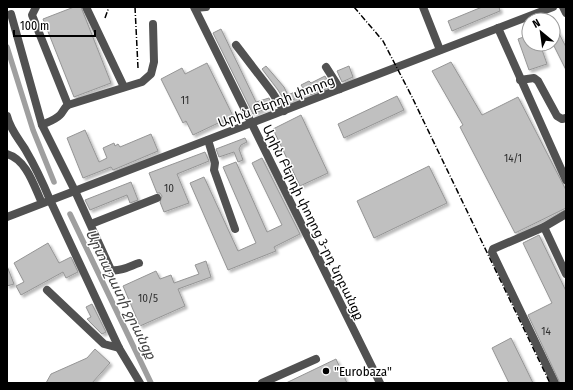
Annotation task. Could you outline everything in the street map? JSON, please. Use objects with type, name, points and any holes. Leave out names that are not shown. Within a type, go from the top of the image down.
[{"type":"street","points":[[36,7],[32,15],[68,105]]},
{"type":"street","points":[[86,7],[124,87]]},
{"type":"street","points":[[195,8],[206,7]]},
{"type":"street","points":[[423,7],[440,50]]},
{"type":"street","name":"Արին Բերդի փողոց","points":[[7,217],[553,7]]},
{"type":"street","points":[[563,7],[566,13]]},
{"type":"street","name":"Արին Բերդի փողոց 3-րդ նրբանցք","points":[[195,8],[380,383]]},
{"type":"street","points":[[11,14],[42,125],[75,190],[111,270],[121,270],[139,263]]},
{"type":"street","points":[[42,125],[56,118],[68,105],[142,82],[151,74],[154,62],[153,24]]},
{"type":"street","points":[[498,28],[566,180]]},
{"type":"street","points":[[236,45],[272,92],[284,111]]},
{"type":"street","points":[[326,67],[340,89]]},
{"type":"street","points":[[520,80],[534,78],[538,81],[557,116],[562,119],[566,118]]},
{"type":"street","points":[[7,116],[9,124],[26,150],[42,181],[46,202]]},
{"type":"street","points":[[208,140],[215,163],[214,170],[235,229]]},
{"type":"street","points":[[7,154],[13,156],[26,170],[46,202],[120,348],[140,383]]},
{"type":"street","points":[[91,224],[157,198]]},
{"type":"street","points":[[555,383],[492,252],[494,249],[544,227],[566,214]]},
{"type":"street","points":[[544,227],[566,274]]},
{"type":"street","points":[[47,290],[104,344],[120,348]]},
{"type":"street","points":[[262,383],[316,359]]},
{"type":"building","points":[[74,7],[81,7],[111,83],[74,97],[43,19]]},
{"type":"building","points":[[482,7],[499,7],[500,11],[452,31],[448,21]]},
{"type":"building","points":[[221,29],[256,102],[269,98],[272,106],[253,114],[213,33]]},
{"type":"building","points":[[561,37],[566,47],[566,70],[557,52],[561,52]]},
{"type":"building","points":[[521,38],[521,47],[518,39]]},
{"type":"building","points":[[523,52],[543,52],[547,64],[529,70]]},
{"type":"building","points":[[451,62],[482,115],[518,97],[566,190],[566,208],[515,233],[460,127],[463,125],[432,71]]},
{"type":"building","points":[[207,63],[233,116],[193,135],[186,121],[183,123],[161,79],[182,68],[185,74]]},
{"type":"building","points":[[266,66],[284,87],[288,95],[303,88],[301,85],[309,81],[311,83],[325,76],[331,87],[310,95],[309,93],[286,103],[262,69]]},
{"type":"building","points":[[349,66],[353,77],[342,82],[337,71]]},
{"type":"building","points":[[397,96],[404,110],[344,138],[338,124]]},
{"type":"building","points":[[301,115],[328,173],[300,186],[273,129]]},
{"type":"building","points":[[85,130],[99,162],[107,158],[103,148],[114,143],[115,146],[118,144],[120,147],[151,134],[158,151],[113,170],[111,167],[83,178],[67,138]]},
{"type":"building","points":[[245,138],[247,142],[241,145],[239,149],[243,160],[238,162],[234,152],[219,157],[216,149]]},
{"type":"building","points":[[205,152],[209,161],[177,174],[189,203],[164,212],[160,202],[162,196],[160,193],[157,193],[149,173]]},
{"type":"building","points":[[262,158],[300,234],[274,247],[276,251],[228,270],[190,183],[204,177],[238,251],[256,243],[223,167],[236,162],[267,232],[282,225],[252,163]]},
{"type":"building","points":[[429,166],[447,203],[374,238],[357,201]]},
{"type":"building","points":[[131,182],[138,200],[130,203],[127,195],[90,210],[85,200]]},
{"type":"building","points":[[539,235],[566,291],[566,383],[560,383],[528,315],[552,303],[523,243]]},
{"type":"building","points":[[48,243],[59,263],[71,257],[78,272],[66,278],[63,272],[21,295],[16,286],[24,282],[14,263]]},
{"type":"building","points":[[206,261],[211,277],[178,289],[185,306],[140,326],[123,286],[156,271],[160,279],[171,275],[174,283],[199,274],[195,265]]},
{"type":"building","points":[[7,266],[14,284],[7,286]]},
{"type":"building","points":[[92,304],[106,332],[102,334],[87,319],[91,317],[86,307]]},
{"type":"building","points":[[511,338],[533,383],[509,383],[492,348]]},
{"type":"building","points":[[95,349],[110,363],[92,383],[46,383],[51,374],[87,358]]},
{"type":"building","name":"\"Eurobaza\"","points":[[336,359],[347,383],[286,383]]},
{"type":"waterway","name":"Արտաշատի ջրանցք","points":[[7,47],[33,130],[54,182]]},
{"type":"waterway","name":"Արտաշատի ջրանցք","points":[[70,214],[151,383]]},
{"type":"railway","points":[[105,18],[109,7]]},
{"type":"railway","points":[[135,7],[138,68]]},
{"type":"railway","points":[[354,7],[383,41],[411,95],[550,383]]},
{"type":"place","name":"\"Eurobaza\"","points":[[326,371]]}]
